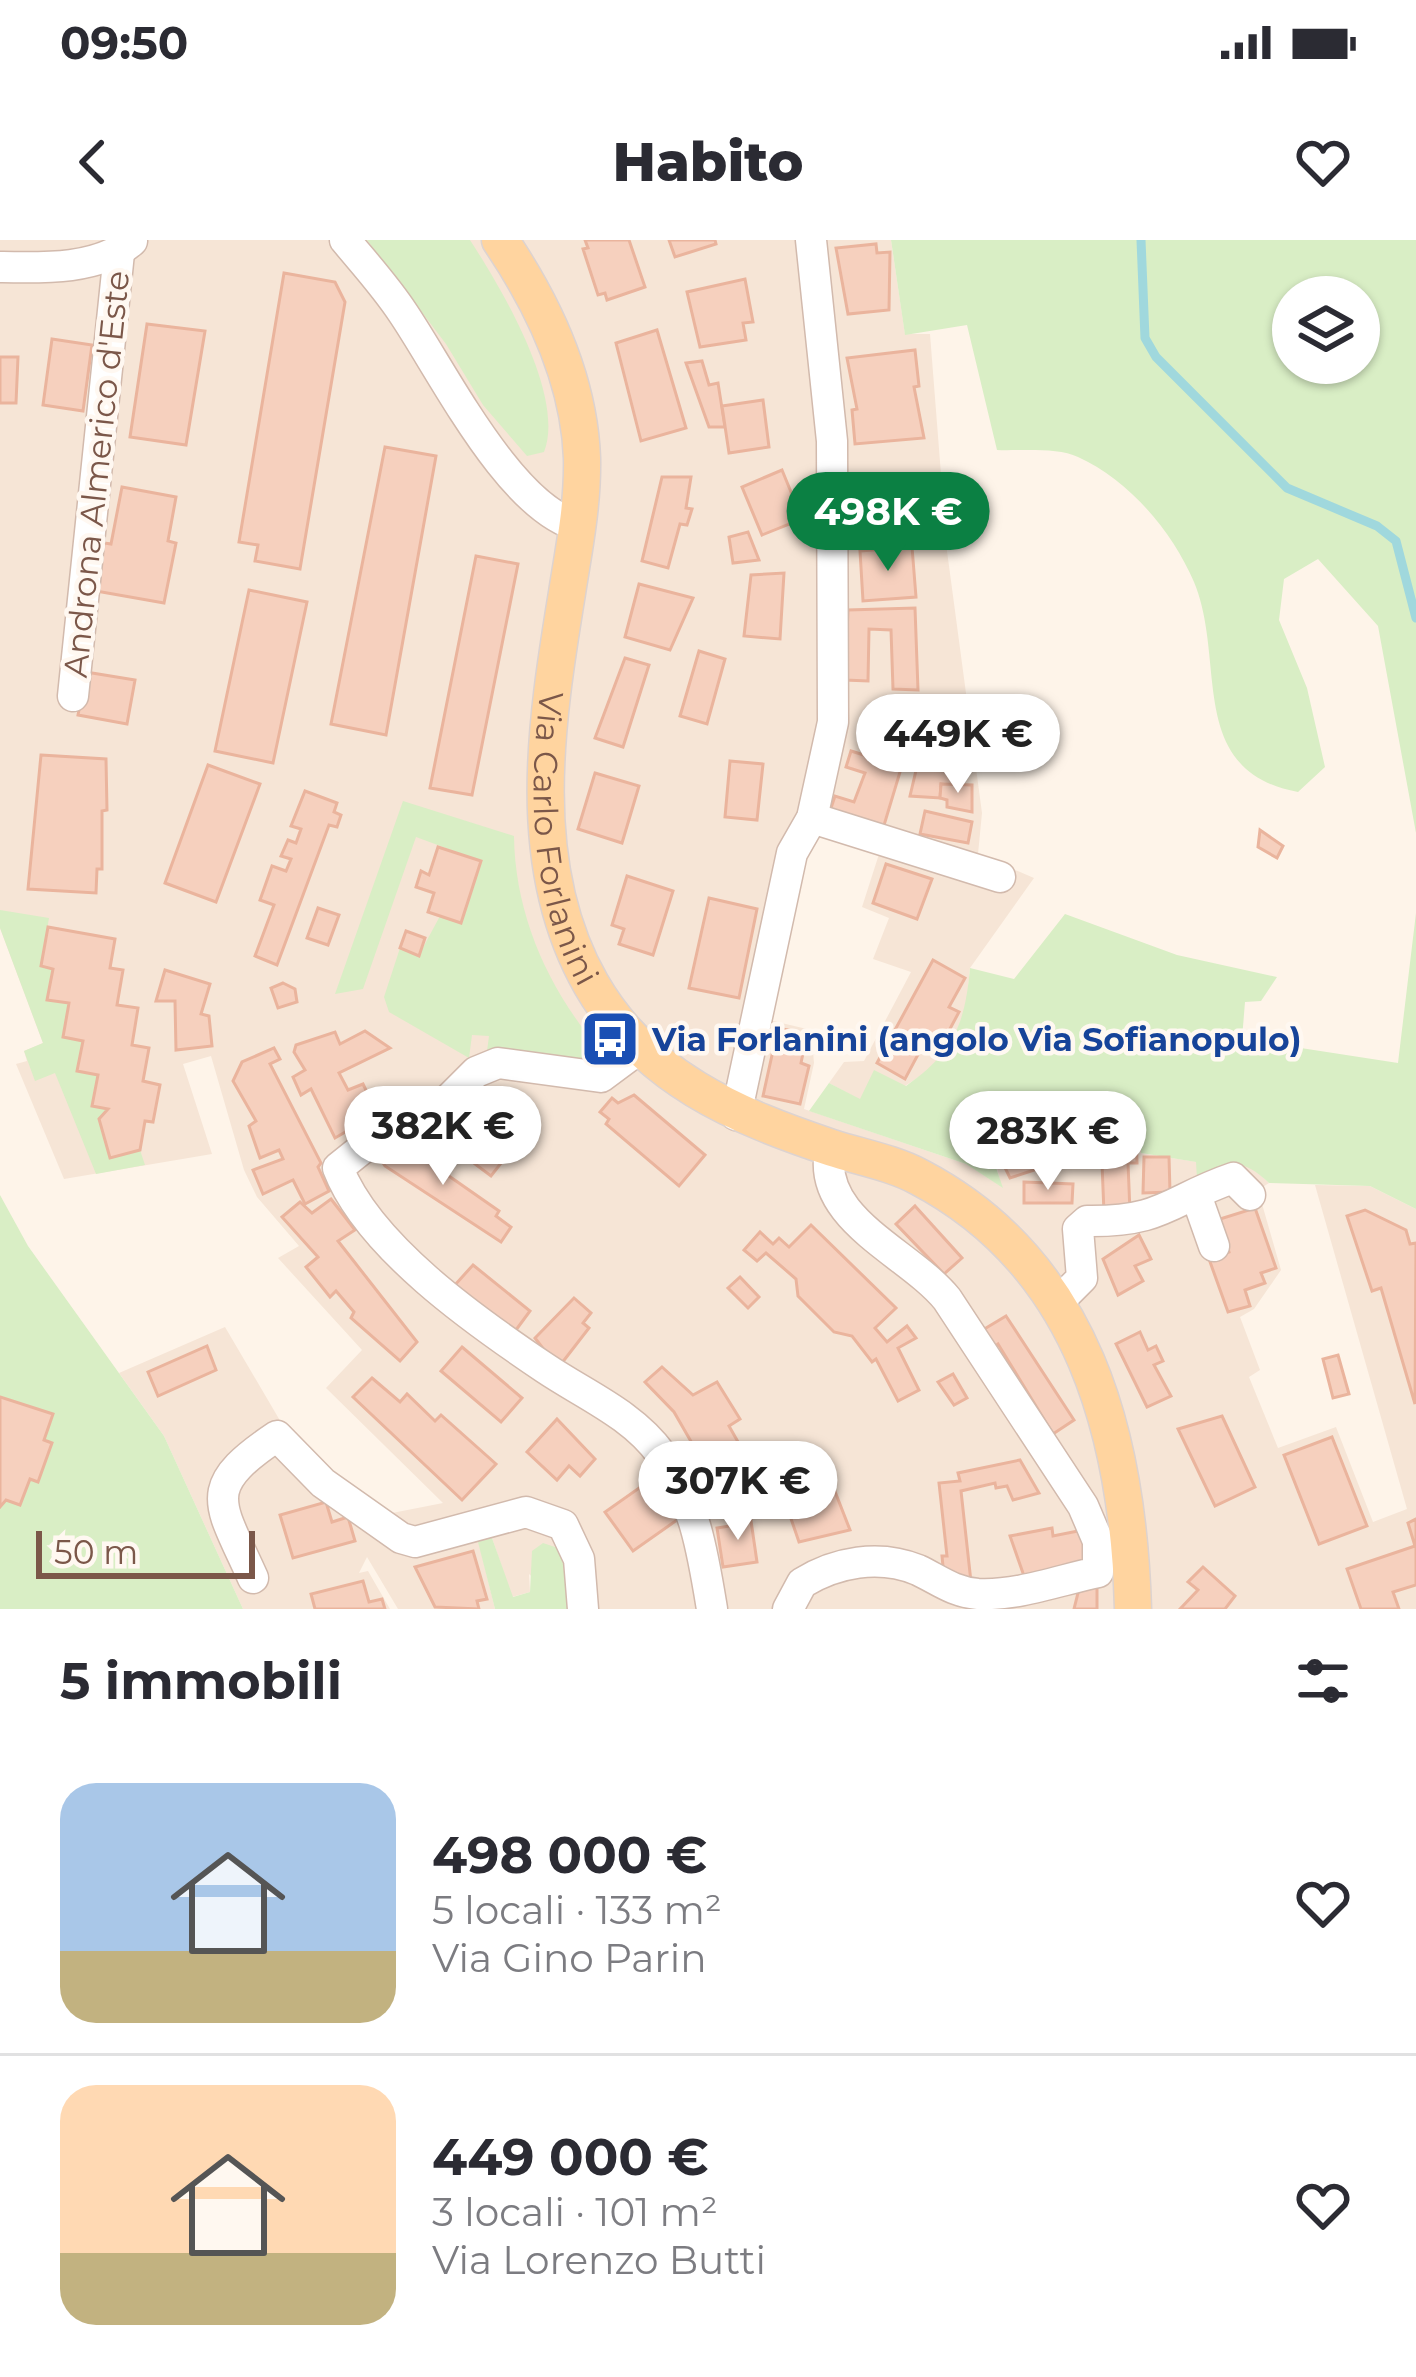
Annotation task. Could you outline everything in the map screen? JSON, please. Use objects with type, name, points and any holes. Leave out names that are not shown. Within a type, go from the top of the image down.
[{"type":"main road","name":"Via Carlo Forlanini","points":[[500,240],[551,328],[568,379],[582,460],[579,526],[550,709],[551,874],[575,952],[593,988],[640,1048],[688,1088],[736,1115],[916,1175],[1006,1241],[1057,1304],[1090,1365],[1114,1438],[1129,1509],[1133,1609]]},
{"type":"street","points":[[345,240],[400,308],[510,471],[556,520],[579,526]]},
{"type":"street","points":[[736,1115],[792,853],[812,818],[833,722],[832,441],[812,240]]},
{"type":"street","points":[[0,267],[43,268],[126,246]]},
{"type":"street","name":"Androna Almerico d'Este","points":[[73,696],[126,246]]},
{"type":"street","points":[[812,818],[1000,877]]},
{"type":"street","points":[[640,1048],[601,1077],[498,1063],[476,1072],[441,1107],[393,1124],[338,1168],[352,1205],[388,1241],[476,1317],[634,1425],[661,1454],[700,1537],[712,1609]]},
{"type":"street","points":[[788,1609],[802,1583],[848,1564],[883,1561],[918,1570],[946,1588],[979,1594],[1098,1572],[1098,1541],[1083,1506],[947,1299],[929,1276],[832,1194],[825,1170],[831,1148]]},
{"type":"street","points":[[1057,1304],[1082,1278],[1078,1229],[1087,1221],[1133,1222],[1233,1178],[1250,1195]]},
{"type":"street","points":[[1196,1195],[1214,1246]]},
{"type":"street","points":[[253,1579],[222,1508],[224,1481],[234,1465],[278,1436],[323,1483],[401,1538],[415,1542],[526,1513],[562,1525],[579,1558],[583,1609]]},
{"type":"shaded area","points":[[0,240],[891,240],[905,334],[930,334],[947,551],[982,813],[978,854],[1034,878],[970,968],[966,1012],[940,1063],[905,1086],[860,1100],[829,1083],[844,1062],[864,1061],[911,972],[873,959],[889,918],[862,907],[880,851],[817,832],[804,850],[769,1020],[811,1030],[814,1063],[804,1109],[966,1164],[1001,1186],[987,1123],[1013,1113],[1071,1139],[1092,1119],[1142,1115],[1141,1153],[1197,1162],[1197,1177],[1230,1161],[1249,1164],[1269,1183],[1258,1190],[1281,1270],[1254,1309],[1240,1317],[1260,1370],[1249,1377],[1278,1448],[1336,1427],[1373,1522],[1407,1509],[1315,1185],[1370,1186],[1416,1209],[1416,1609],[569,1609],[529,1574],[530,1592],[512,1597],[492,1538],[479,1543],[495,1609],[398,1609],[367,1557],[359,1573],[368,1571],[390,1609],[243,1609],[164,1436],[119,1373],[225,1327],[282,1424],[329,1473],[387,1514],[443,1503],[326,1388],[362,1350],[278,1258],[299,1246],[257,1197],[244,1170],[211,1056],[183,1064],[212,1154],[64,1179],[16,1064],[27,1061],[24,1051],[43,1043],[0,928]]},
{"type":"green space","points":[[367,240],[470,240],[512,313],[538,372],[546,402],[544,452],[527,456],[483,405],[446,344]]},
{"type":"green space","points":[[891,240],[1416,240],[1416,833],[1378,626],[1318,559],[1284,579],[1279,620],[1307,688],[1325,767],[1298,792],[1262,780],[1239,761],[1224,737],[1203,613],[1194,582],[1174,544],[1131,493],[1097,467],[1069,454],[997,450],[967,325],[905,335]]},
{"type":"green space","points":[[403,801],[514,836],[528,923],[565,1002],[600,1050],[595,1062],[524,1051],[486,1059],[489,1036],[472,1035],[469,1058],[389,1012],[384,997],[400,948],[419,955],[440,916],[462,922],[481,861],[416,837],[363,989],[335,994]]},
{"type":"green space","points":[[0,910],[49,918],[41,966],[53,969],[47,999],[69,1003],[63,1037],[83,1041],[78,1071],[98,1075],[93,1106],[108,1109],[110,1158],[140,1150],[145,1165],[96,1174],[55,1073],[35,1081],[24,1051],[43,1043],[0,928]]},
{"type":"green space","points":[[1416,913],[1416,1209],[1370,1186],[1269,1183],[1235,1164],[1197,1179],[1196,1162],[1141,1153],[1141,1116],[1092,1119],[1071,1139],[1037,1156],[1013,1113],[988,1123],[988,1144],[1003,1188],[966,1164],[809,1111],[829,1083],[860,1099],[874,1070],[906,1086],[922,1074],[954,1036],[970,968],[1014,979],[1065,914],[1177,955],[1277,977],[1261,1001],[1245,1002],[1242,1039],[1398,1063]]},
{"type":"green space","points":[[0,1195],[28,1246],[164,1436],[243,1609],[0,1609]]},
{"type":"green space","points":[[492,1538],[513,1597],[530,1592],[532,1551],[543,1543],[561,1549],[569,1609],[495,1609],[478,1542]]},
{"type":"building","points":[[585,240],[629,240],[645,287],[607,300],[605,293],[598,295],[583,249],[588,248]]},
{"type":"building","points":[[669,240],[715,240],[716,244],[675,257]]},
{"type":"building","points":[[876,244],[877,253],[890,252],[889,310],[848,314],[836,248]]},
{"type":"building","points":[[284,273],[335,282],[345,302],[300,569],[255,561],[258,545],[239,542]]},
{"type":"building","points":[[745,279],[753,322],[743,323],[746,340],[700,347],[687,292]]},
{"type":"building","points":[[147,324],[205,331],[186,445],[130,437]]},
{"type":"building","points":[[657,330],[686,428],[641,441],[616,343]]},
{"type":"building","points":[[52,339],[92,345],[83,411],[43,405]]},
{"type":"building","points":[[915,350],[919,386],[914,387],[924,438],[855,444],[852,410],[857,409],[847,358]]},
{"type":"building","points":[[0,357],[18,357],[16,403],[0,403]]},
{"type":"building","points":[[702,361],[709,385],[718,383],[725,427],[709,427],[686,363]]},
{"type":"building","points":[[763,400],[769,447],[729,453],[722,406]]},
{"type":"building","points":[[385,447],[436,456],[386,735],[331,724]]},
{"type":"building","points":[[782,470],[802,519],[762,535],[742,487]]},
{"type":"building","points":[[662,477],[691,477],[686,508],[692,509],[687,525],[680,524],[668,568],[642,561]]},
{"type":"building","points":[[122,487],[176,497],[168,541],[176,543],[164,603],[96,591],[98,542],[111,544]]},
{"type":"building","points":[[922,495],[924,523],[910,525],[908,496]]},
{"type":"building","points":[[748,532],[759,560],[733,563],[729,537]]},
{"type":"building","points":[[912,547],[916,597],[863,601],[860,551]]},
{"type":"building","points":[[476,556],[518,564],[472,795],[430,788]]},
{"type":"building","points":[[784,573],[780,639],[744,636],[751,575]]},
{"type":"building","points":[[639,584],[693,598],[670,650],[625,637]]},
{"type":"building","points":[[249,590],[307,602],[273,763],[215,751]]},
{"type":"building","points":[[915,608],[918,690],[893,689],[891,630],[869,629],[868,681],[845,680],[848,610]]},
{"type":"building","points":[[699,651],[725,659],[707,724],[680,716]]},
{"type":"building","points":[[625,658],[649,665],[623,747],[595,738]]},
{"type":"building","points":[[86,672],[135,680],[127,724],[78,715]]},
{"type":"building","points":[[873,704],[907,714],[896,750],[906,752],[882,832],[828,817],[835,796],[854,802],[865,773],[846,767],[851,751],[867,756],[870,744],[861,741]]},
{"type":"building","points":[[922,745],[961,748],[958,787],[941,784],[940,798],[910,796]]},
{"type":"building","points":[[41,755],[106,759],[107,810],[102,811],[102,869],[97,869],[96,893],[28,889]]},
{"type":"building","points":[[730,761],[763,764],[757,820],[725,817]]},
{"type":"building","points":[[208,765],[260,784],[216,902],[165,883]]},
{"type":"building","points":[[595,773],[639,786],[622,843],[578,829]]},
{"type":"building","points":[[941,784],[972,785],[972,812],[947,807],[947,800],[940,798]]},
{"type":"building","points":[[305,791],[337,803],[334,812],[341,815],[337,827],[329,825],[277,965],[255,956],[274,905],[260,900],[272,866],[286,871],[291,859],[281,856],[288,840],[296,843],[301,829],[291,826]]},
{"type":"building","points":[[925,811],[972,822],[968,843],[920,834]]},
{"type":"building","points":[[1260,830],[1283,846],[1277,858],[1258,847]]},
{"type":"building","points":[[438,847],[481,861],[461,923],[428,912],[434,893],[416,887],[421,871],[429,875]]},
{"type":"building","points":[[886,864],[932,879],[917,919],[873,903]]},
{"type":"building","points":[[627,876],[673,891],[653,955],[619,944],[624,929],[612,925]]},
{"type":"building","points":[[709,898],[757,909],[739,998],[689,988]]},
{"type":"building","points":[[318,908],[339,915],[328,945],[307,938]]},
{"type":"building","points":[[48,927],[115,939],[110,968],[123,970],[117,1005],[138,1008],[132,1045],[149,1048],[143,1081],[160,1085],[153,1122],[145,1121],[140,1150],[110,1158],[99,1119],[108,1109],[92,1106],[98,1075],[77,1071],[83,1041],[63,1037],[69,1003],[47,1000],[53,969],[41,966]]},
{"type":"building","points":[[406,931],[425,938],[419,956],[400,948]]},
{"type":"building","points":[[933,960],[965,978],[949,1007],[959,1012],[936,1055],[922,1047],[905,1079],[877,1063]]},
{"type":"building","points":[[165,970],[210,984],[201,1014],[209,1016],[212,1046],[176,1050],[175,1001],[156,1001]]},
{"type":"building","points":[[283,983],[295,989],[297,1002],[278,1008],[271,988]]},
{"type":"building","points":[[778,1028],[807,1034],[801,1063],[809,1066],[800,1104],[763,1096]]},
{"type":"building","points":[[365,1031],[390,1048],[339,1073],[348,1090],[363,1084],[382,1123],[359,1139],[354,1127],[335,1138],[311,1089],[301,1095],[293,1077],[305,1070],[294,1052],[296,1045],[335,1032],[340,1044]]},
{"type":"building","points":[[274,1048],[280,1059],[270,1064],[321,1163],[318,1167],[329,1191],[305,1204],[293,1180],[263,1194],[253,1170],[283,1159],[279,1150],[260,1158],[249,1126],[256,1121],[233,1081],[242,1062]]},
{"type":"building","points":[[634,1095],[705,1155],[679,1186],[606,1124],[609,1119],[600,1112],[612,1098],[618,1103]]},
{"type":"building","points":[[1010,1118],[1034,1170],[1010,1178],[993,1143],[1003,1137],[998,1123]]},
{"type":"building","points":[[1136,1121],[1137,1163],[1128,1163],[1130,1212],[1104,1213],[1102,1163],[1077,1164],[1077,1141],[1100,1141],[1099,1122]]},
{"type":"building","points":[[393,1137],[499,1211],[496,1216],[511,1227],[501,1242],[385,1166],[379,1157]]},
{"type":"building","points":[[489,1146],[505,1158],[491,1176],[475,1164]]},
{"type":"building","points":[[1144,1157],[1169,1157],[1170,1192],[1143,1193]]},
{"type":"building","points":[[1024,1182],[1073,1184],[1072,1203],[1024,1203]]},
{"type":"building","points":[[331,1199],[355,1230],[338,1241],[417,1342],[400,1361],[351,1318],[354,1312],[336,1291],[330,1297],[306,1267],[318,1257],[282,1217],[300,1202],[312,1213]]},
{"type":"building","points":[[915,1206],[962,1258],[944,1274],[896,1224]]},
{"type":"building","points":[[1255,1208],[1276,1268],[1261,1273],[1265,1283],[1245,1290],[1250,1306],[1228,1312],[1209,1259],[1229,1252],[1220,1219]]},
{"type":"building","points":[[1365,1210],[1406,1230],[1410,1244],[1416,1243],[1415,1404],[1381,1288],[1372,1291],[1347,1216]]},
{"type":"building","points":[[811,1225],[896,1308],[875,1328],[887,1342],[907,1326],[916,1338],[898,1348],[919,1390],[898,1401],[876,1359],[872,1362],[852,1336],[834,1332],[798,1296],[796,1279],[766,1253],[757,1261],[744,1250],[760,1232],[773,1244],[779,1238],[789,1247]]},
{"type":"building","points":[[1139,1235],[1151,1259],[1135,1266],[1143,1281],[1118,1295],[1103,1259]]},
{"type":"building","points":[[473,1265],[530,1311],[513,1334],[454,1286]]},
{"type":"building","points":[[740,1277],[759,1297],[748,1308],[728,1288]]},
{"type":"building","points":[[574,1298],[591,1313],[583,1323],[589,1328],[558,1368],[535,1338]]},
{"type":"building","points":[[1006,1316],[1074,1420],[1053,1434],[998,1344],[991,1350],[981,1331]]},
{"type":"building","points":[[1140,1332],[1148,1350],[1156,1346],[1163,1361],[1154,1365],[1171,1396],[1147,1407],[1116,1344]]},
{"type":"building","points":[[207,1346],[216,1370],[158,1396],[148,1372]]},
{"type":"building","points":[[462,1347],[522,1398],[501,1422],[441,1371]]},
{"type":"building","points":[[1338,1355],[1349,1394],[1333,1398],[1323,1359]]},
{"type":"building","points":[[662,1367],[693,1395],[717,1382],[740,1419],[729,1426],[742,1449],[708,1471],[674,1412],[645,1382]]},
{"type":"building","points":[[953,1374],[967,1398],[954,1405],[938,1382]]},
{"type":"building","points":[[372,1378],[400,1402],[407,1394],[435,1421],[441,1415],[496,1464],[462,1500],[353,1397]]},
{"type":"building","points":[[0,1397],[53,1414],[44,1440],[52,1443],[38,1482],[30,1479],[20,1505],[6,1500],[0,1507]]},
{"type":"building","points":[[1222,1416],[1255,1487],[1215,1506],[1178,1429]]},
{"type":"building","points":[[557,1419],[595,1459],[580,1476],[569,1466],[557,1480],[527,1452]]},
{"type":"building","points":[[1332,1437],[1367,1526],[1319,1544],[1284,1455]]},
{"type":"building","points":[[820,1453],[850,1530],[799,1542],[775,1472]]},
{"type":"building","points":[[1020,1460],[1039,1493],[1013,1500],[1007,1486],[996,1488],[995,1483],[961,1491],[971,1582],[944,1577],[942,1556],[947,1556],[939,1483],[960,1481],[958,1473]]},
{"type":"building","points":[[649,1481],[677,1520],[633,1551],[605,1512]]},
{"type":"building","points":[[326,1502],[332,1522],[348,1517],[355,1541],[293,1558],[280,1515]]},
{"type":"building","points":[[750,1514],[757,1562],[723,1567],[717,1528],[736,1525],[736,1516]]},
{"type":"building","points":[[1416,1519],[1416,1585],[1393,1592],[1399,1609],[1361,1609],[1347,1569],[1415,1546],[1408,1523]]},
{"type":"building","points":[[1052,1528],[1053,1536],[1083,1530],[1092,1559],[1024,1576],[1010,1536]]},
{"type":"building","points":[[473,1551],[487,1599],[477,1601],[479,1609],[435,1607],[415,1567]]},
{"type":"building","points":[[1203,1567],[1235,1596],[1225,1609],[1180,1609],[1198,1590],[1188,1582]]},
{"type":"building","points":[[363,1581],[369,1602],[382,1599],[385,1609],[315,1609],[311,1594]]},
{"type":"building","points":[[1097,1585],[1097,1609],[1074,1609],[1079,1589]]},
{"type":"waterway","points":[[1141,240],[1145,338],[1156,357],[1287,488],[1377,526],[1396,541],[1416,618]]},
{"type":"place","name":"Via Forlanini (angolo Via Sofianopulo)","points":[[610,1039]]}]
